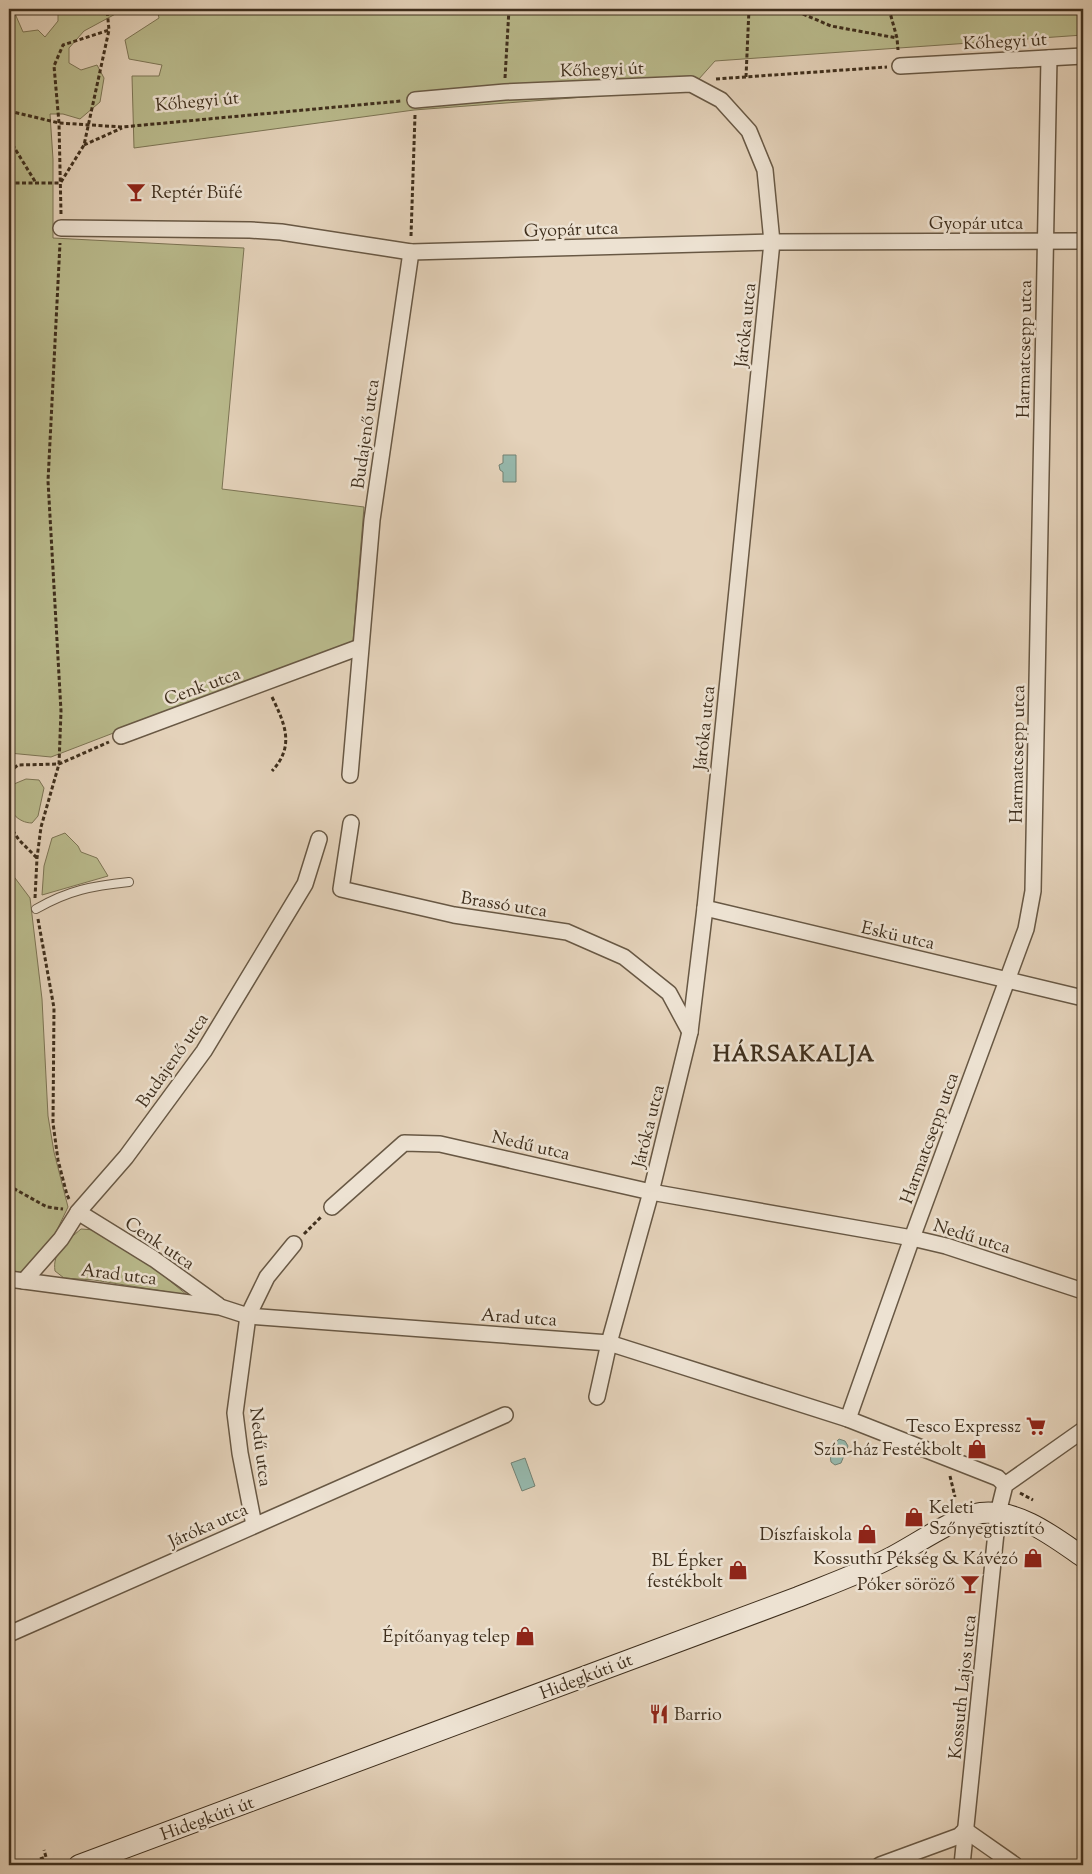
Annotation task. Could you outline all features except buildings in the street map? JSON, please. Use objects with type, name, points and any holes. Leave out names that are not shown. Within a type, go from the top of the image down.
[{"type":"main road","name":"Hidegkúti út","points":[[79,1865],[319,1778],[812,1591],[889,1559],[965,1516],[998,1513],[1026,1521],[1083,1557]]},
{"type":"street","name":"Kőhegyi út","points":[[900,66],[1083,56]]},
{"type":"street","name":"Harmatcsepp utca","points":[[848,1419],[912,1238],[1026,929],[1034,891],[1044,241],[1049,58]]},
{"type":"street","name":"Kőhegyi út","points":[[415,100],[505,92],[691,84]]},
{"type":"street","name":"Járóka utca","points":[[597,1397],[609,1343],[651,1192],[690,1032],[705,908],[772,242],[765,170],[749,131],[721,100],[691,84]]},
{"type":"street","name":"Gyopár utca","points":[[60,228],[258,230],[410,252],[772,242],[1083,241]]},
{"type":"street","name":"Budajenő utca","points":[[350,775],[372,520],[410,252]]},
{"type":"street","name":"Cenk utca","points":[[122,736],[360,647]]},
{"type":"street","name":"Brassó utca","points":[[351,823],[341,889],[454,915],[567,932],[624,957],[662,987],[669,993],[690,1032]]},
{"type":"street","name":"Budajenő utca","points":[[24,1281],[61,1239],[78,1212],[126,1157],[204,1051],[305,884],[318,839]]},
{"type":"street","name":"Eskü utca","points":[[705,908],[1083,998]]},
{"type":"street","name":"Nedű utca","points":[[332,1206],[404,1143],[440,1144],[651,1192],[912,1238],[946,1246],[1083,1290]]},
{"type":"street","name":"Cenk utca","points":[[78,1212],[154,1259],[220,1307]]},
{"type":"street","name":"Nedű utca","points":[[254,1526],[240,1453],[235,1414],[248,1316],[267,1277],[294,1244]]},
{"type":"street","name":"Arad utca","points":[[9,1279],[220,1307],[248,1316],[609,1343],[848,1419],[998,1478],[1005,1485]]},
{"type":"street","name":"Járóka utca","points":[[9,1634],[505,1415]]},
{"type":"street","points":[[1005,1485],[1083,1430]]},
{"type":"street","name":"Kossuth Lajos utca","points":[[962,1865],[998,1513],[1005,1485]]},
{"type":"street","points":[[880,1865],[959,1836],[965,1830],[1015,1865]]},
{"type":"lane","points":[[36,909],[58,896],[94,885],[129,882]]},
{"type":"path","points":[[61,182],[84,145],[109,30],[107,9]]},
{"type":"path","points":[[505,92],[509,9]]},
{"type":"path","points":[[746,77],[749,9]]},
{"type":"path","points":[[791,9],[831,26],[897,38]]},
{"type":"path","points":[[691,84],[714,79],[900,66],[897,38],[889,9]]},
{"type":"path","points":[[78,1212],[67,1196],[58,1160],[52,1123],[54,1008],[36,909],[37,858],[41,827],[59,764],[61,711],[48,481],[61,182],[54,66],[63,45],[109,30]]},
{"type":"path","points":[[410,252],[415,100]]},
{"type":"path","name":"Kőhegyi út","points":[[122,127],[415,100]]},
{"type":"path","points":[[9,111],[58,123],[122,127]]},
{"type":"path","points":[[84,145],[122,127]]},
{"type":"path","points":[[9,139],[36,183]]},
{"type":"path","points":[[9,183],[61,182]]},
{"type":"path","points":[[265,682],[280,714],[286,733],[285,750],[281,761],[272,771]]},
{"type":"path","points":[[9,772],[18,765],[59,764],[122,736]]},
{"type":"path","points":[[9,825],[18,840],[37,858]]},
{"type":"path","points":[[9,1184],[11,1187],[47,1207],[78,1212]]},
{"type":"path","points":[[294,1244],[332,1206]]},
{"type":"path","points":[[949,1470],[955,1497]]},
{"type":"path","points":[[40,1859],[46,1858],[44,1850]]},
{"type":"green space","points":[[9,9],[13,9],[23,32],[38,30],[45,37],[58,21],[58,9],[121,9],[121,11],[84,31],[69,48],[69,63],[81,70],[97,65],[104,78],[100,102],[80,119],[63,114],[50,114],[53,159],[53,238],[244,248],[222,489],[364,507],[353,641],[51,757],[9,753]]},
{"type":"green space","points":[[157,9],[1083,9],[1083,35],[715,61],[690,89],[414,110],[134,148],[132,76],[159,76],[162,65],[129,59],[125,40],[159,18]]},
{"type":"green space","points":[[26,779],[39,780],[44,788],[38,816],[32,823],[22,821],[14,815],[9,806],[9,794],[14,784]]},
{"type":"green space","points":[[65,833],[78,846],[81,852],[97,858],[108,876],[42,895],[44,866],[52,838]]},
{"type":"green space","points":[[9,870],[30,898],[42,999],[48,1116],[54,1152],[68,1207],[56,1232],[20,1274],[9,1272]]},
{"type":"green space","points":[[81,1229],[95,1230],[147,1262],[187,1295],[94,1280],[64,1278],[55,1271],[56,1258],[62,1247]]},
{"type":"water","points":[[503,455],[516,455],[516,482],[503,482],[503,472],[500,470],[499,465],[503,463]]},
{"type":"water","points":[[839,1439],[845,1441],[848,1446],[841,1463],[835,1465],[831,1462],[831,1453]]},
{"type":"water","points":[[525,1458],[535,1486],[522,1491],[511,1463]]},
{"type":"place","name":"Reptér Büfé","points":[[136,192]]},
{"type":"place","name":"Tesco Expressz","points":[[1036,1426]]},
{"type":"place","name":"Szín-ház Festékbolt","points":[[977,1449]]},
{"type":"place","name":"Keleti Szőnyegtisztító","points":[[914,1517]]},
{"type":"place","name":"Díszfaiskola","points":[[867,1534]]},
{"type":"place","name":"Kossuth1 Pékség & Kávézó","points":[[1033,1558]]},
{"type":"place","name":"BL Épker festékbolt","points":[[738,1570]]},
{"type":"place","name":"Póker söröző","points":[[970,1584]]},
{"type":"place","name":"Építőanyag telep","points":[[525,1636]]},
{"type":"place","name":"Barrio","points":[[659,1714]]},
{"type":"district","name":"HÁRSAKALJA","points":[[794,1053]]}]
